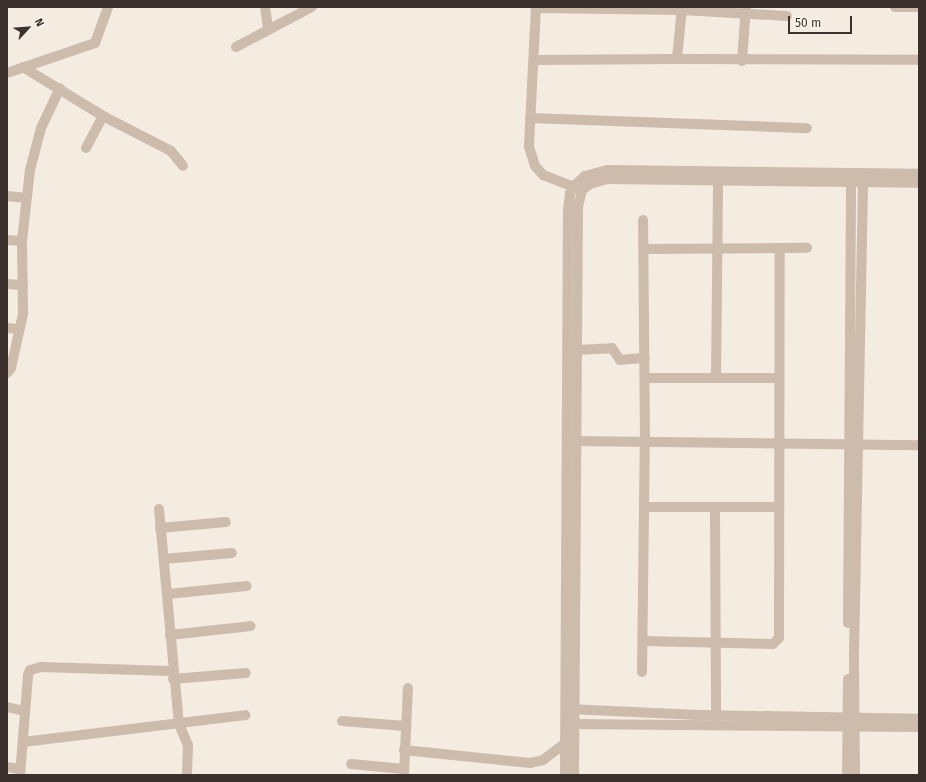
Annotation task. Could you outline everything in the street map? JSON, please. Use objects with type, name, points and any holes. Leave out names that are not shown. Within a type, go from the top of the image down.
[{"type":"street","points":[[265,7],[268,28]]},
{"type":"street","points":[[236,46],[268,28],[312,7]]},
{"type":"street","points":[[895,7],[919,7]]},
{"type":"street","points":[[578,188],[543,175],[535,166],[529,147],[535,60],[536,8],[628,8],[745,11],[787,16]]},
{"type":"street","points":[[677,59],[682,9]]},
{"type":"street","points":[[7,73],[95,43],[107,10]]},
{"type":"street","points":[[742,61],[745,11]]},
{"type":"street","points":[[535,60],[677,59],[742,61],[826,58],[919,60]]},
{"type":"street","points":[[23,67],[60,88],[103,116],[171,151],[183,166]]},
{"type":"street","points":[[7,373],[12,368],[18,328],[23,314],[22,241],[26,198],[35,147],[60,88]]},
{"type":"street","points":[[86,148],[103,116]]},
{"type":"street","points":[[530,118],[807,128]]},
{"type":"street","points":[[574,775],[570,741],[572,441],[568,201],[578,188],[607,179],[718,177],[863,178],[919,174]]},
{"type":"street","points":[[716,377],[718,177]]},
{"type":"street","points":[[847,775],[851,722],[853,444],[851,178]]},
{"type":"street","points":[[863,178],[919,183]]},
{"type":"street","points":[[853,444],[863,178]]},
{"type":"street","points":[[572,441],[577,350],[578,188]]},
{"type":"street","points":[[7,196],[26,198]]},
{"type":"street","points":[[642,672],[645,442],[643,220]]},
{"type":"street","points":[[7,240],[22,241]]},
{"type":"street","points":[[642,641],[715,644],[773,644],[777,642],[778,507],[781,445],[779,378],[780,248]]},
{"type":"street","points":[[644,249],[807,248]]},
{"type":"street","points":[[7,284],[23,285]]},
{"type":"street","points":[[7,328],[18,328]]},
{"type":"street","points":[[577,350],[612,348],[620,360],[645,358]]},
{"type":"street","points":[[645,378],[779,378]]},
{"type":"street","points":[[572,441],[781,445],[919,445]]},
{"type":"street","points":[[644,507],[778,507]]},
{"type":"street","points":[[715,508],[716,716]]},
{"type":"street","points":[[159,509],[168,594],[173,675],[178,724],[188,745],[187,775]]},
{"type":"street","points":[[160,528],[226,522]]},
{"type":"street","points":[[164,559],[232,553]]},
{"type":"street","points":[[168,594],[247,586]]},
{"type":"street","points":[[170,635],[251,626]]},
{"type":"street","points":[[7,767],[20,772],[28,675],[35,668],[173,675],[246,673]]},
{"type":"street","points":[[351,764],[404,772],[408,688]]},
{"type":"street","points":[[7,707],[25,711]]},
{"type":"street","points":[[571,709],[851,722],[919,727]]},
{"type":"street","points":[[23,742],[245,715]]},
{"type":"street","points":[[570,724],[851,722],[919,719]]},
{"type":"street","points":[[342,721],[405,726]]},
{"type":"street","points":[[851,722],[855,775]]},
{"type":"street","points":[[404,750],[530,763],[543,760],[570,741]]},
{"type":"street","points":[[565,775],[570,741]]}]
